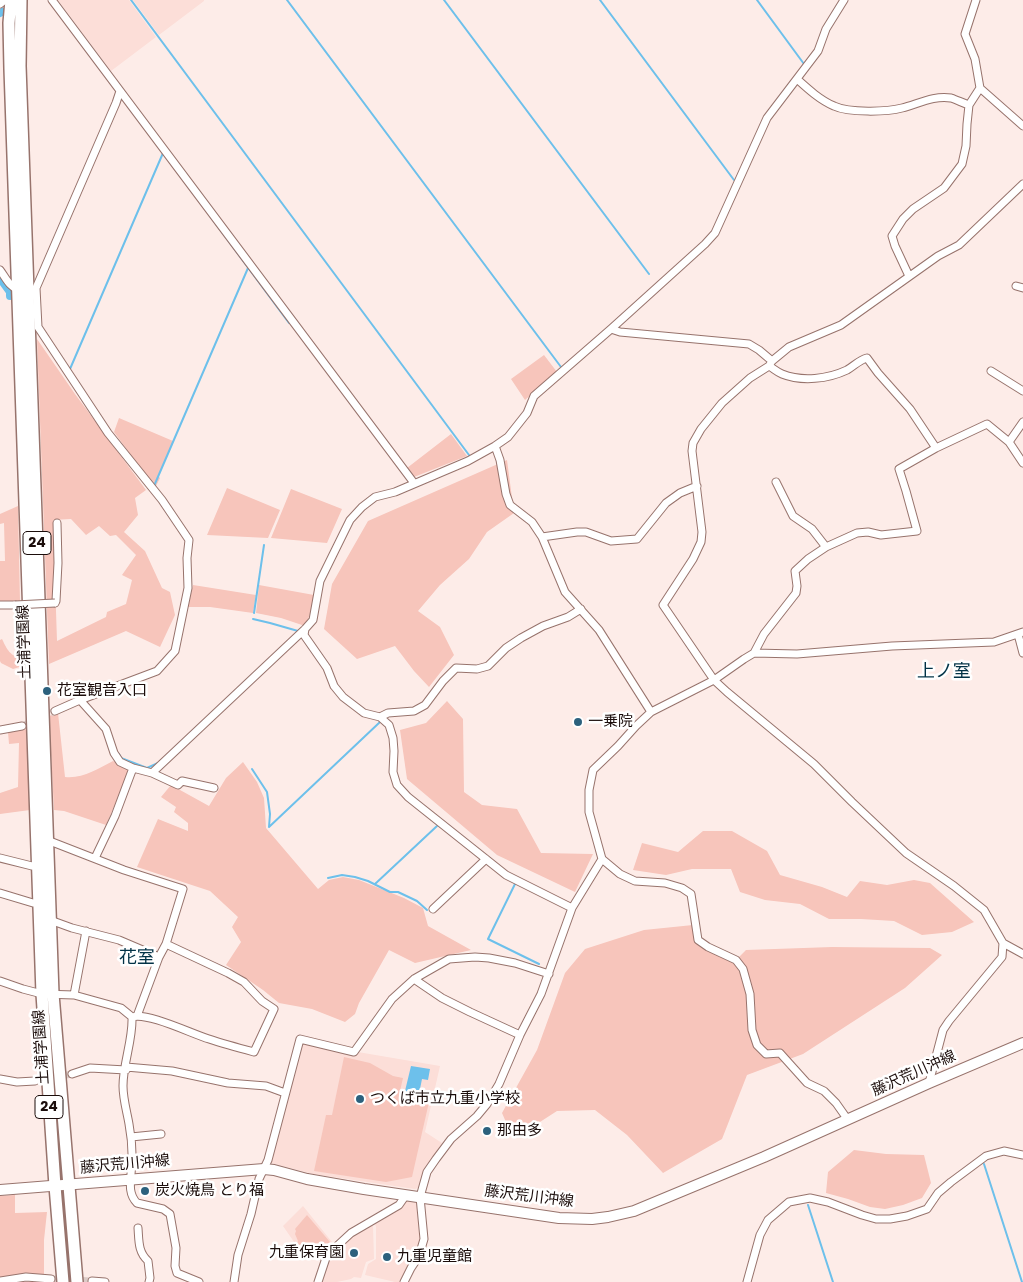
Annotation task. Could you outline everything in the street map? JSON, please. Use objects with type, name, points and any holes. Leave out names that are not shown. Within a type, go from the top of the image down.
[{"type":"main road","name":"土浦学園線","points":[[10,0],[10,48],[29,326],[37,676],[39,903],[69,1185],[77,1282]]},
{"type":"main road","name":"土浦学園線","points":[[10,48],[21,0]]},
{"type":"main road","name":"土浦学園線","points":[[37,676],[50,920],[48,994],[55,1186],[63,1282]]},
{"type":"main road","name":"藤沢荒川沖線","points":[[0,1190],[264,1168],[308,1179],[559,1218],[592,1219],[608,1217],[634,1211],[764,1157],[1023,1043]]},
{"type":"street","points":[[0,4],[5,0]]},
{"type":"street","points":[[52,0],[119,94],[414,483]]},
{"type":"street","points":[[152,773],[313,620],[320,580],[350,520],[362,507],[375,497],[395,492],[468,462],[508,437],[527,413],[534,396],[611,329],[715,233],[767,118],[818,51],[826,29],[844,0]]},
{"type":"street","points":[[976,0],[965,34],[975,60],[980,88],[1023,126]]},
{"type":"street","points":[[796,79],[821,99],[836,107],[849,109],[883,111],[901,108],[934,98],[950,98],[969,105]]},
{"type":"street","points":[[909,276],[892,236],[912,209],[944,188],[962,164],[966,146],[966,124],[969,105],[980,88]]},
{"type":"street","points":[[55,711],[157,672],[175,651],[188,588],[187,558],[189,540],[162,500],[108,433],[29,326],[27,289],[119,94]]},
{"type":"street","points":[[1023,184],[958,245],[938,256],[841,325],[789,347],[722,403],[701,429],[693,443],[692,451],[702,532],[701,542],[693,559],[663,605],[714,680],[814,764],[906,854],[954,886],[984,910],[1003,943],[1023,954]]},
{"type":"street","points":[[0,270],[12,287],[27,289]]},
{"type":"street","points":[[611,329],[620,332],[748,344],[759,350],[782,374],[792,377],[814,378],[830,375],[847,370],[867,358],[910,409],[936,448]]},
{"type":"street","points":[[991,371],[1023,391]]},
{"type":"street","points":[[1009,442],[1023,422]]},
{"type":"street","points":[[754,653],[764,634],[796,593],[795,571],[808,558],[826,547],[857,534],[868,532],[881,535],[917,531],[899,469],[936,448],[986,424],[1009,442],[1023,463]]},
{"type":"street","points":[[495,446],[510,505],[532,522],[542,537],[565,592],[599,630],[651,712]]},
{"type":"street","points":[[776,482],[793,516],[812,529],[826,547]]},
{"type":"street","points":[[542,537],[586,532],[611,541],[637,539],[666,504],[680,492],[696,486]]},
{"type":"street","points":[[0,605],[55,603],[58,563],[56,523]]},
{"type":"street","points":[[380,717],[388,713],[414,711],[425,704],[443,680],[456,668],[477,669],[488,666],[506,648],[521,638],[543,626],[568,617],[581,608]]},
{"type":"street","points":[[305,629],[304,635],[327,668],[334,686],[343,697],[364,712],[380,717],[389,725],[393,738],[393,772],[397,785],[408,797],[506,875],[572,908]]},
{"type":"street","points":[[848,1120],[836,1103],[824,1091],[806,1083],[780,1053],[766,1054],[757,1045],[752,1030],[750,994],[743,970],[736,960],[708,947],[698,940],[690,894],[682,888],[665,883],[636,881],[620,874],[602,859],[589,812],[589,790],[593,770],[651,712],[714,680],[754,653],[797,654],[892,646],[994,642],[1021,634],[1023,653]]},
{"type":"street","points":[[80,700],[106,729],[114,753],[120,762],[152,773],[178,785],[182,781],[214,788]]},
{"type":"street","points":[[0,730],[22,726]]},
{"type":"street","points":[[95,858],[115,816],[133,768]]},
{"type":"street","points":[[47,840],[124,870],[183,889],[166,944],[134,1016],[123,1084],[131,1137],[129,1183],[135,1202],[163,1209],[170,1214],[176,1248],[175,1266],[177,1273],[199,1282]]},
{"type":"street","points":[[0,858],[38,866]]},
{"type":"street","points":[[433,909],[486,859]]},
{"type":"street","points":[[404,1282],[410,1268],[419,1256],[424,1239],[420,1197],[428,1172],[451,1139],[477,1116],[499,1084],[520,1035],[541,994],[572,908],[602,859]]},
{"type":"street","points":[[0,893],[39,903]]},
{"type":"street","points":[[50,920],[119,940],[159,957]]},
{"type":"street","points":[[74,995],[86,931]]},
{"type":"street","points":[[929,1083],[943,1030],[948,1020],[1002,957],[1003,943]]},
{"type":"street","points":[[0,980],[23,989],[48,994],[74,995],[121,1008],[134,1016],[162,1021],[208,1039],[254,1052],[274,1009],[262,1001],[244,982],[166,944]]},
{"type":"street","points":[[234,1282],[238,1255],[251,1214],[259,1179],[268,1160],[300,1039],[354,1052],[392,999],[414,979],[449,959],[489,958],[515,963],[549,974]]},
{"type":"street","points":[[414,979],[442,998],[520,1035]]},
{"type":"street","points":[[72,1074],[90,1068],[172,1071],[228,1083],[266,1086],[285,1093]]},
{"type":"street","points":[[0,1080],[17,1082],[35,1080]]},
{"type":"street","points":[[131,1137],[161,1134]]},
{"type":"street","points":[[747,1282],[760,1235],[768,1220],[789,1202],[810,1198],[828,1202],[876,1219],[907,1216],[927,1209],[938,1193],[986,1156],[1004,1151],[1023,1155]]},
{"type":"street","points":[[318,1282],[326,1258],[338,1245],[351,1233],[399,1205],[406,1195]]},
{"type":"street","points":[[138,1228],[139,1248],[148,1261],[149,1282]]},
{"type":"street","points":[[0,1280],[51,1279]]},
{"type":"street","points":[[92,1281],[105,1282]]},
{"type":"shaded area","points":[[58,0],[129,0],[156,37],[111,71]]},
{"type":"shaded area","points":[[133,0],[204,0],[204,1],[159,35]]},
{"type":"shaded area","points":[[37,339],[146,490],[135,498],[138,515],[124,532],[145,551],[162,588],[170,592],[175,615],[160,647],[126,631],[49,664]],"holes":[[[71,519],[86,535],[99,526],[110,536],[116,535],[136,555],[122,575],[132,580],[126,604],[107,612],[106,617],[57,641],[53,520]]]},
{"type":"shaded area","points":[[544,355],[557,372],[525,400],[511,379]]},
{"type":"shaded area","points":[[119,418],[173,441],[155,488],[114,432]]},
{"type":"shaded area","points":[[451,434],[467,456],[414,477],[407,468]]},
{"type":"shaded area","points":[[507,460],[514,513],[487,532],[469,559],[440,585],[418,611],[440,627],[454,655],[429,687],[395,646],[357,659],[324,629],[332,584],[368,521]]},
{"type":"shaded area","points":[[227,488],[280,510],[268,538],[207,535]]},
{"type":"shaded area","points":[[291,489],[342,509],[327,543],[271,538]]},
{"type":"shaded area","points":[[18,506],[20,602],[0,604],[0,561],[5,561],[4,523],[0,524],[0,514]]},
{"type":"shaded area","points":[[193,585],[256,595],[253,613],[210,607],[188,607]]},
{"type":"shaded area","points":[[259,585],[314,595],[312,609],[306,624],[302,625],[256,613]]},
{"type":"shaded area","points":[[2,639],[12,654],[23,658],[23,666],[13,669],[1,663],[0,640]]},
{"type":"shaded area","points":[[447,701],[463,719],[464,792],[482,805],[517,809],[541,853],[593,854],[575,892],[497,855],[407,779],[400,730],[426,723]]},
{"type":"shaded area","points":[[58,713],[65,777],[84,775],[113,761],[129,769],[106,825],[64,811],[54,810],[49,716]]},
{"type":"shaded area","points":[[27,729],[30,810],[0,814],[0,793],[18,787],[19,743],[9,744],[8,732]]},
{"type":"shaded area","points":[[243,762],[257,782],[264,798],[266,828],[318,889],[329,880],[343,877],[359,880],[404,898],[423,908],[428,926],[471,950],[415,963],[389,950],[359,1003],[355,1014],[345,1022],[312,1009],[279,1003],[226,965],[241,942],[232,927],[238,917],[210,891],[137,867],[158,819],[188,831],[188,823],[174,812],[176,807],[161,797],[171,785],[209,806],[226,778]]},
{"type":"shaded area","points":[[703,831],[732,831],[767,851],[780,875],[822,887],[847,897],[860,881],[887,885],[914,880],[930,883],[974,922],[952,932],[922,935],[894,921],[829,919],[800,904],[765,900],[740,892],[731,869],[692,869],[666,875],[633,870],[642,843],[678,852]]},
{"type":"shaded area","points":[[693,925],[698,940],[736,960],[746,950],[832,947],[930,948],[942,955],[905,988],[803,1054],[747,1075],[722,1139],[663,1173],[627,1135],[595,1110],[557,1111],[529,1129],[509,1129],[502,1113],[537,1050],[565,973],[585,949],[644,930]]},
{"type":"shaded area","name":"つくば市立九重小学校","points":[[305,1043],[440,1066],[425,1132],[442,1143],[424,1171],[418,1188],[313,1174],[271,1163],[301,1045]]},
{"type":"shaded area","points":[[344,1057],[370,1063],[393,1076],[403,1078],[399,1095],[429,1102],[412,1177],[386,1182],[314,1171],[326,1115],[332,1115]]},
{"type":"shaded area","points":[[854,1150],[886,1154],[924,1155],[931,1183],[922,1198],[885,1209],[870,1207],[826,1193],[828,1172]]},
{"type":"shaded area","points":[[15,1195],[15,1213],[47,1212],[44,1240],[44,1275],[25,1274],[0,1277],[0,1196]]},
{"type":"shaded area","points":[[408,1199],[418,1201],[421,1239],[416,1254],[401,1282],[365,1275],[368,1264],[376,1259],[376,1226],[373,1223],[401,1207]]},
{"type":"shaded area","name":"九重保育園","points":[[303,1206],[332,1242],[326,1249],[322,1261],[307,1249],[301,1252],[283,1226]]},
{"type":"shaded area","name":"九重保育園","points":[[307,1215],[330,1242],[325,1248],[322,1260],[307,1249],[301,1251],[297,1243],[295,1229]]},
{"type":"shaded area","name":"九重保育園","points":[[369,1225],[373,1226],[374,1259],[366,1262],[361,1278],[354,1277],[337,1282],[321,1282],[328,1259],[353,1234]]},
{"type":"water","points":[[411,1066],[430,1069],[428,1080],[422,1079],[419,1094],[405,1091]]},
{"type":"waterway","points":[[131,0],[469,455]]},
{"type":"waterway","points":[[287,0],[561,367]]},
{"type":"waterway","points":[[444,0],[649,274]]},
{"type":"waterway","points":[[600,0],[734,180]]},
{"type":"waterway","points":[[757,0],[804,64]]},
{"type":"waterway","points":[[70,369],[163,153]]},
{"type":"waterway","points":[[210,216],[289,323]]},
{"type":"waterway","points":[[154,486],[248,268]]},
{"type":"waterway","points":[[0,278],[10,292],[10,296]]},
{"type":"waterway","points":[[254,613],[264,545]]},
{"type":"waterway","points":[[253,619],[298,631]]},
{"type":"waterway","points":[[252,769],[267,792],[270,814],[269,827],[380,722]]},
{"type":"waterway","points":[[119,754],[121,758],[147,768],[158,763]]},
{"type":"waterway","points":[[375,884],[437,826]]},
{"type":"waterway","points":[[328,878],[342,875],[368,881],[390,892],[398,892],[417,901],[427,910]]},
{"type":"waterway","points":[[515,884],[488,939],[539,964]]},
{"type":"waterway","points":[[984,1164],[1022,1282]]},
{"type":"waterway","points":[[808,1205],[833,1282]]},
{"type":"tunnel","points":[[22,726],[55,711]]},
{"type":"tunnel","points":[[35,1081],[72,1074]]},
{"type":"tunnel","points":[[51,1279],[92,1281]]},
{"type":"place","name":"花室観音入口","points":[[47,691]]},
{"type":"place","name":"一乗院","points":[[578,722]]},
{"type":"place","name":"つくば市立九重小学校","points":[[360,1099]]},
{"type":"place","name":"那由多","points":[[487,1131]]},
{"type":"place","name":"炭火焼鳥 とり福","points":[[145,1191]]},
{"type":"place","name":"九重保育園","points":[[354,1253]]},
{"type":"place","name":"九重児童館","points":[[387,1257]]},
{"type":"district","name":"上ノ室","points":[[944,672]]},
{"type":"district","name":"花室","points":[[137,958]]}]
